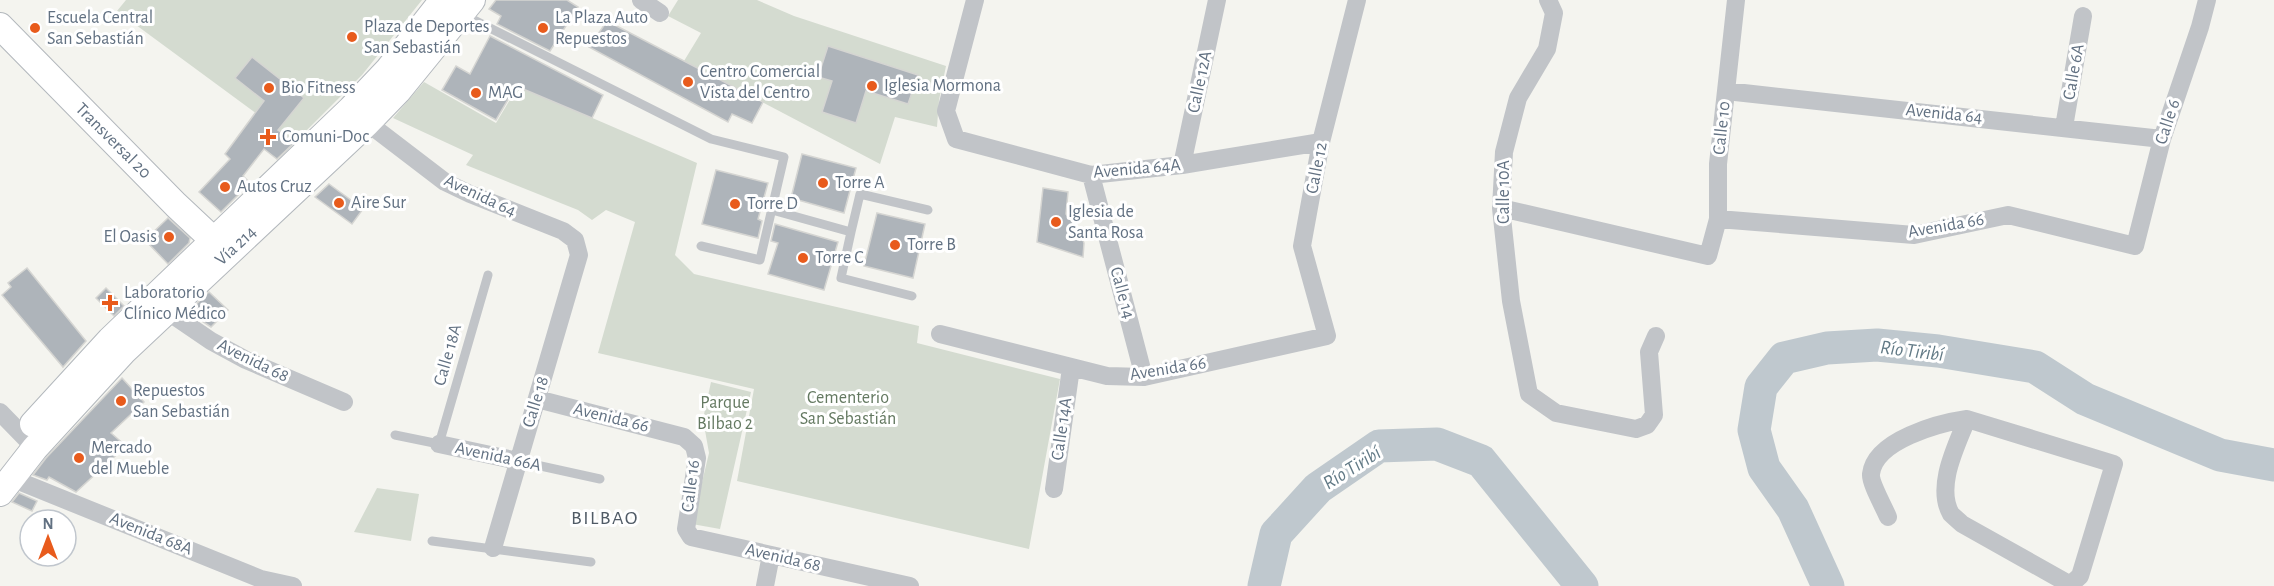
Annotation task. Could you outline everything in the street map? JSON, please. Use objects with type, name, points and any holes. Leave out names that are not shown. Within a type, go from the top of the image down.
[{"type":"main road","name":"Vía 214","points":[[4,479],[29,442],[110,340],[221,247],[359,116],[388,70],[459,5]]},
{"type":"main road","name":"Transversal 20","points":[[0,26],[221,247]]},
{"type":"main road","name":"Vía 214","points":[[29,442],[167,311],[221,247]]},
{"type":"street","points":[[640,0],[660,14]]},
{"type":"street","name":"Avenida 64A","points":[[975,0],[946,111],[956,140],[1091,175],[1182,165],[1321,142]]},
{"type":"street","name":"Calle 12A","points":[[1182,165],[1217,0]]},
{"type":"street","name":"Calle 12","points":[[1327,336],[1302,246],[1321,142],[1357,0]]},
{"type":"street","name":"Calle 10A","points":[[1548,0],[1554,14],[1548,49],[1518,98],[1504,152],[1501,208],[1511,302],[1529,394],[1556,413],[1636,429],[1647,425],[1654,415],[1649,352],[1656,336]]},
{"type":"street","name":"Calle 10","points":[[1501,208],[1708,256],[1718,219],[1718,164],[1736,0]]},
{"type":"street","name":"Calle 6","points":[[2135,246],[2162,139],[2207,0]]},
{"type":"street","name":"Calle 6A","points":[[2064,127],[2083,16]]},
{"type":"street","name":"Avenida 64","points":[[1726,91],[2162,139]]},
{"type":"street","name":"Avenida 64","points":[[359,116],[445,182],[563,231],[575,240],[579,255]]},
{"type":"street","name":"Calle 14","points":[[1091,175],[1144,377]]},
{"type":"street","name":"Avenida 66","points":[[1718,219],[1914,235],[2008,215],[2135,246]]},
{"type":"street","name":"Calle 18","points":[[493,548],[579,255]]},
{"type":"street","name":"Avenida 68","points":[[167,311],[211,341],[246,360],[344,402]]},
{"type":"street","name":"Avenida 66","points":[[940,334],[1107,376],[1144,377],[1327,336]]},
{"type":"street","name":"Calle 14A","points":[[1054,489],[1071,368]]},
{"type":"street","name":"Avenida 66","points":[[537,399],[684,437]]},
{"type":"street","points":[[0,412],[29,442]]},
{"type":"street","points":[[1888,517],[1871,476],[1874,464],[1894,442],[1946,422],[1967,419],[2114,464],[2080,576],[2069,585],[1962,524],[1951,514],[1946,477],[1967,419]]},
{"type":"street","name":"Calle 16","points":[[684,437],[694,446],[697,458],[686,529],[691,537]]},
{"type":"street","name":"Avenida 66A","points":[[439,444],[518,461]]},
{"type":"street","name":"Avenida 68A","points":[[4,479],[261,579],[293,586]]},
{"type":"street","name":"Avenida 68","points":[[691,537],[873,582],[910,586]]},
{"type":"street","points":[[765,586],[771,555]]},
{"type":"lane","points":[[459,5],[711,139],[784,157],[760,260],[701,246]]},
{"type":"lane","points":[[912,296],[841,278],[860,194],[928,210]]},
{"type":"lane","points":[[772,210],[851,232]]},
{"type":"lane","name":"Calle 18A","points":[[439,444],[488,275]]},
{"type":"lane","name":"Avenida 66A","points":[[395,435],[439,444]]},
{"type":"lane","name":"Avenida 66A","points":[[518,461],[600,479]]},
{"type":"lane","points":[[432,541],[591,562]]},
{"type":"green space","points":[[126,0],[422,0],[362,75],[295,142],[117,11]]},
{"type":"green space","points":[[678,0],[757,0],[794,16],[946,66],[939,100],[937,127],[895,117],[880,164],[684,61],[701,33],[668,16]]},
{"type":"green space","name":"Cementerio San Sebastián","points":[[424,82],[496,123],[518,86],[697,163],[675,255],[694,274],[919,326],[917,343],[1060,379],[1029,549],[737,481],[754,389],[598,353],[635,222],[606,210],[592,220],[578,210],[466,165],[473,155],[393,118]]},
{"type":"green space","name":"Parque Bilbao 2","points":[[711,382],[751,392],[720,529],[692,524],[709,453],[703,419]]},
{"type":"green space","points":[[377,488],[419,494],[411,541],[354,532]]},
{"type":"building","name":"La Plaza Auto Repuestos","points":[[496,0],[567,0],[578,7],[550,51],[497,24],[501,16],[489,9]]},
{"type":"building","name":"Centro Comercial Vista del Centro","points":[[607,21],[763,102],[752,123],[732,114],[728,122],[589,47]]},
{"type":"building","points":[[490,36],[603,95],[592,118],[516,86],[496,120],[442,90],[456,66],[470,74]]},
{"type":"building","name":"Iglesia Mormona","points":[[828,46],[918,75],[908,104],[866,91],[856,123],[822,112],[832,81],[818,77]]},
{"type":"building","points":[[252,57],[304,98],[278,130],[295,142],[277,159],[264,149],[243,176],[250,183],[221,212],[199,192],[230,159],[225,154],[264,101],[235,78]]},
{"type":"building","name":"Torre A","points":[[802,154],[856,168],[844,213],[791,198]]},
{"type":"building","name":"Torre D","points":[[716,170],[768,183],[758,219],[762,221],[758,238],[702,224]]},
{"type":"building","name":"Aire Sur","points":[[329,184],[363,209],[352,224],[315,197]]},
{"type":"building","name":"Iglesia de Santa Rosa","points":[[1043,188],[1068,192],[1066,214],[1079,230],[1084,243],[1083,257],[1037,242]]},
{"type":"building","name":"Torre B","points":[[877,213],[925,224],[913,278],[864,266]]},
{"type":"building","name":"El Oasis","points":[[168,218],[190,238],[189,243],[168,264],[145,240]]},
{"type":"building","name":"Torre C","points":[[775,224],[838,242],[824,290],[768,274],[778,243],[771,241]]},
{"type":"building","points":[[27,268],[86,341],[63,367],[2,295],[11,287],[8,283]]},
{"type":"building","name":"Laboratorio Clínico Médico","points":[[106,288],[124,306],[114,316],[96,298]]},
{"type":"building","points":[[209,292],[228,310],[211,327],[188,312]]},
{"type":"building","name":"Mercado del Mueble","points":[[122,378],[144,402],[111,433],[126,446],[76,492],[49,477],[47,480],[33,475],[46,458]]},
{"type":"building","points":[[19,493],[37,501],[34,508],[25,508],[12,502]]},
{"type":"waterway","name":"Río Tiribí","points":[[1828,586],[1793,509],[1764,468],[1754,430],[1761,387],[1784,358],[1827,348],[1877,345],[1938,351],[2035,367],[2085,399],[2220,455],[2274,465]]},
{"type":"waterway","name":"Río Tiribí","points":[[1264,586],[1276,534],[1318,488],[1379,446],[1437,444],[1481,461],[1582,586]]},
{"type":"place","name":"Escuela Central San Sebastián","points":[[35,28]]},
{"type":"place","name":"La Plaza Auto Repuestos","points":[[543,28]]},
{"type":"place","name":"Plaza de Deportes San Sebastián","points":[[352,37]]},
{"type":"place","name":"Centro Comercial Vista del Centro","points":[[688,82]]},
{"type":"place","name":"Iglesia Mormona","points":[[872,86]]},
{"type":"place","name":"Bio Fitness","points":[[269,88]]},
{"type":"place","name":"MAG","points":[[476,93]]},
{"type":"place","name":"Comuni-Doc","points":[[268,137]]},
{"type":"place","name":"Torre A","points":[[823,183]]},
{"type":"place","name":"Autos Cruz","points":[[225,187]]},
{"type":"place","name":"Aire Sur","points":[[339,203]]},
{"type":"place","name":"Torre D","points":[[735,204]]},
{"type":"place","name":"Iglesia de Santa Rosa","points":[[1056,222]]},
{"type":"place","name":"El Oasis","points":[[169,237]]},
{"type":"place","name":"Torre B","points":[[895,245]]},
{"type":"place","name":"Torre C","points":[[803,258]]},
{"type":"place","name":"Laboratorio Clínico Médico","points":[[110,303]]},
{"type":"place","name":"Repuestos San Sebastián","points":[[121,401]]},
{"type":"place","name":"Mercado del Mueble","points":[[79,458]]},
{"type":"district","name":"BILBAO","points":[[605,518]]}]
